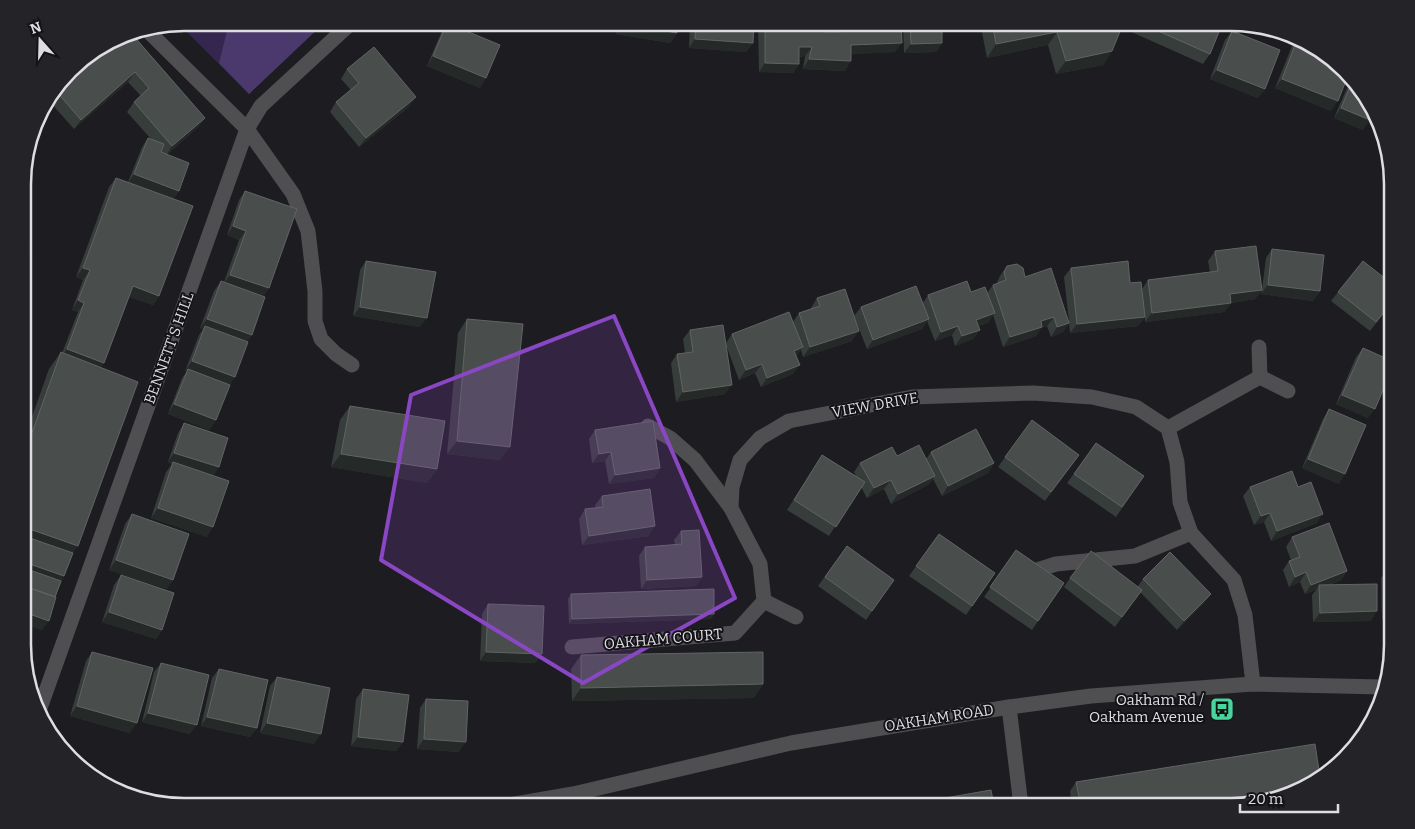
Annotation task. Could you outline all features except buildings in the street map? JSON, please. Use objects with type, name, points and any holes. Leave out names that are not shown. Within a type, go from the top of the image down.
[{"type":"street","name":"BENNETT'S HILL","points":[[42,701],[247,129],[261,106],[341,31]]},
{"type":"street","points":[[152,35],[247,129],[293,194],[308,231],[315,291],[315,321],[320,339],[336,354],[352,365]]},
{"type":"street","points":[[1259,347],[1260,377]]},
{"type":"street","points":[[1260,377],[1288,391]]},
{"type":"street","points":[[1253,684],[1245,615],[1234,580],[1191,534],[1180,502],[1177,462],[1168,428],[1260,377]]},
{"type":"street","name":"VIEW DRIVE","points":[[731,508],[732,487],[740,460],[760,438],[789,421],[912,397],[1033,392],[1092,397],[1136,407],[1168,428]]},
{"type":"street","points":[[648,426],[670,438],[695,460],[731,508],[760,564],[764,601],[796,617]]},
{"type":"street","points":[[1038,570],[1056,564],[1135,556],[1191,534]]},
{"type":"street","name":"OAKHAM COURT","points":[[572,647],[736,633],[764,601]]},
{"type":"street","name":"OAKHAM ROAD","points":[[552,798],[791,742],[1009,707],[1091,696],[1253,684],[1378,687]]},
{"type":"street","points":[[1009,707],[1020,797]]},
{"type":"highlighted area","points":[[614,316],[735,598],[583,683],[381,560],[411,395]]},
{"type":"shaded area","points":[[186,31],[316,31],[249,94]]},
{"type":"shaded area","points":[[227,31],[316,31],[249,94],[219,63]]},
{"type":"place","name":"Oakham Rd / Oakham Avenue","points":[[1222,709]]}]
